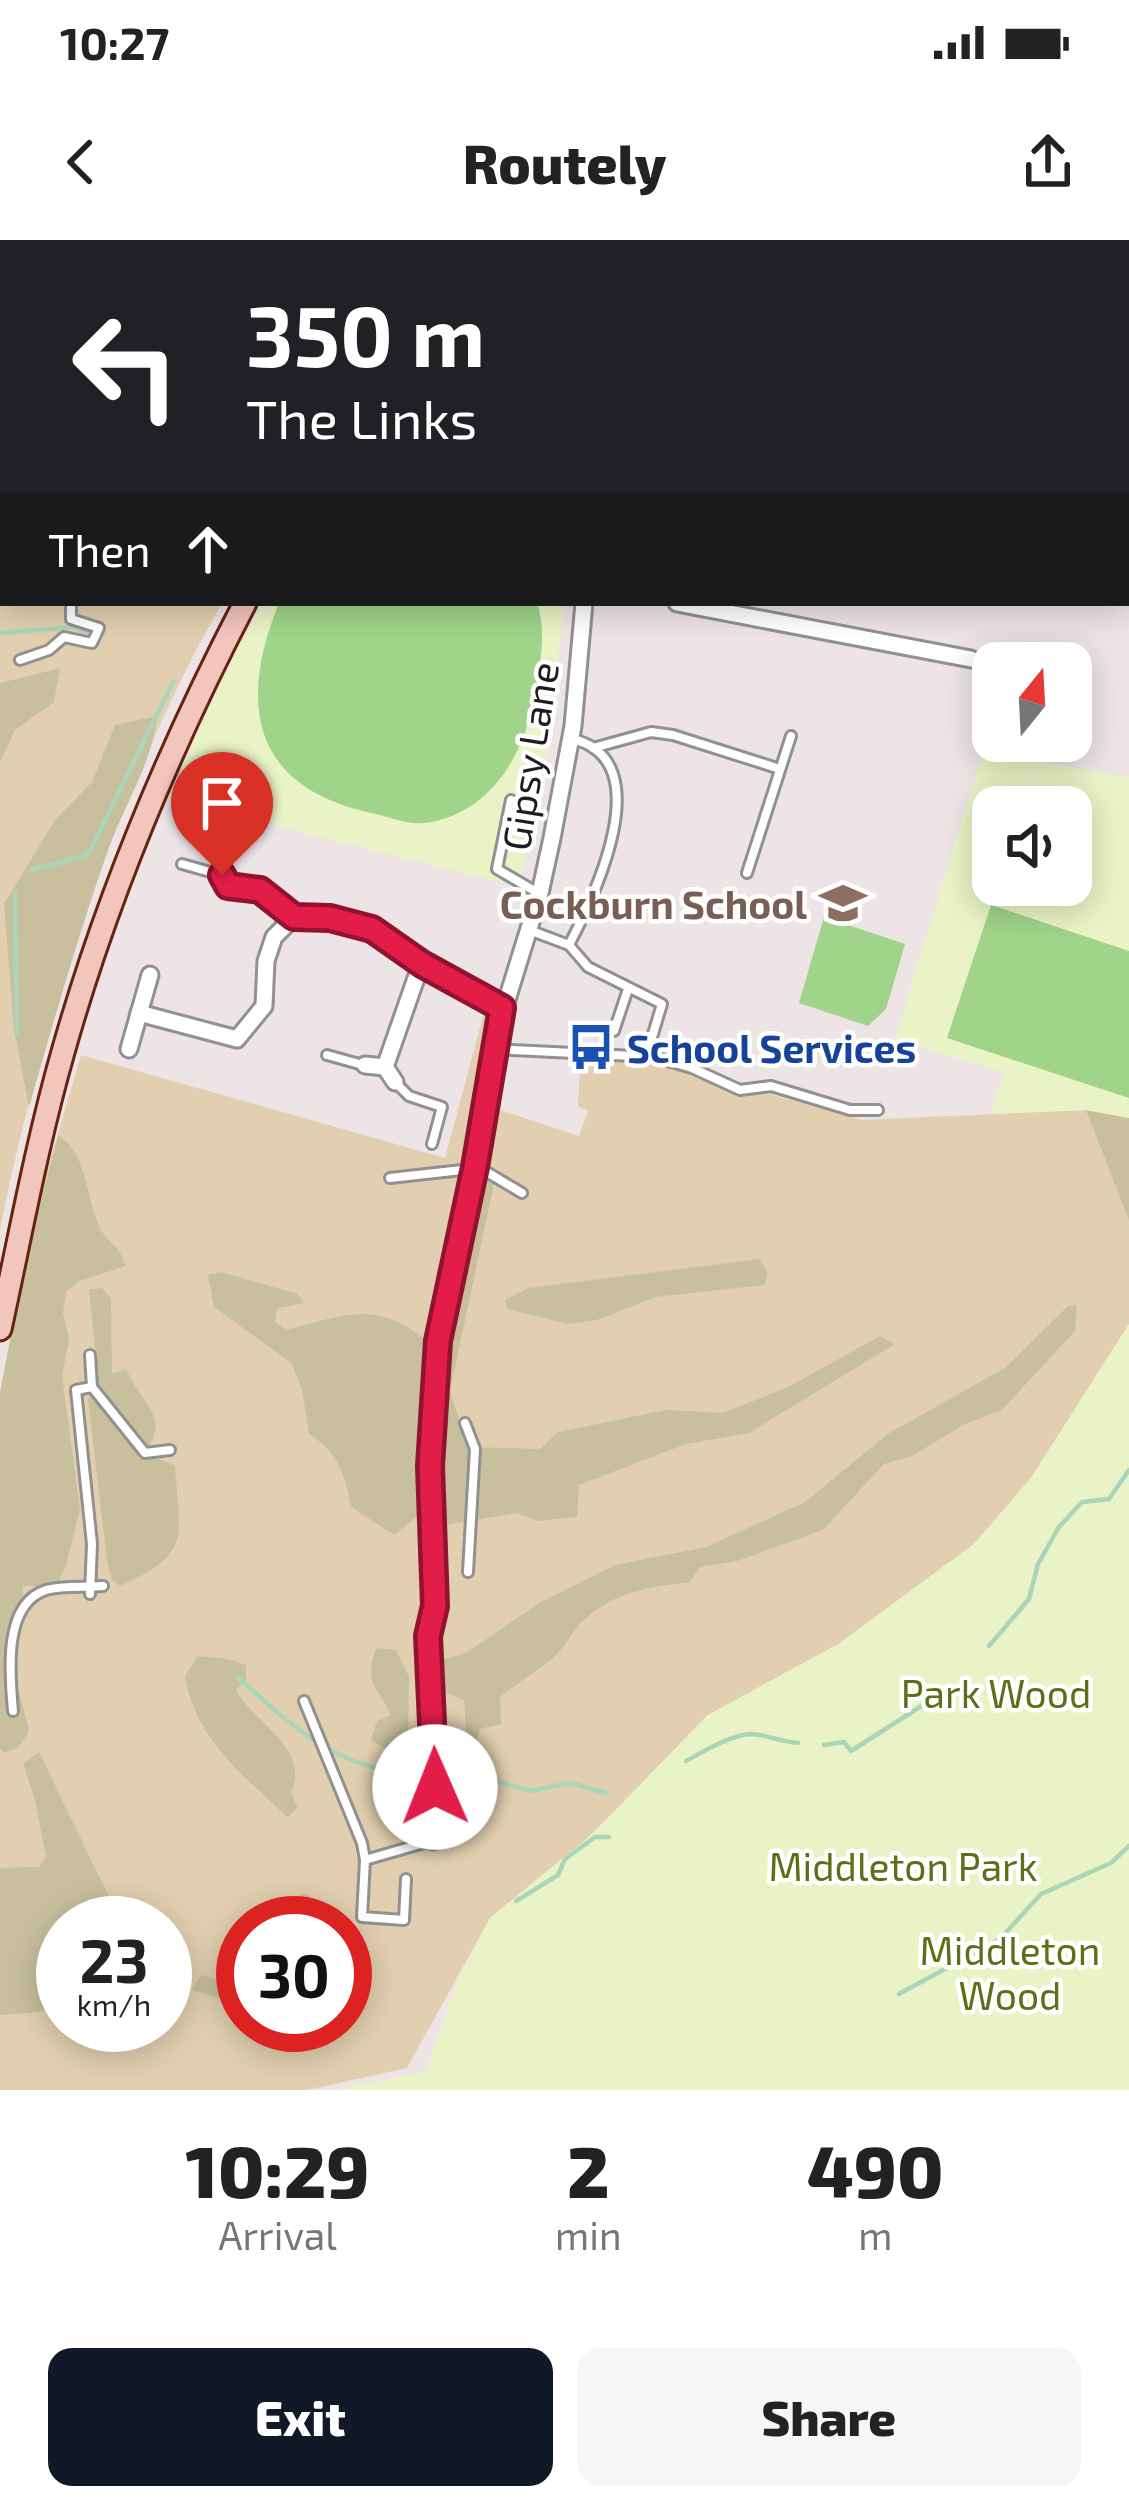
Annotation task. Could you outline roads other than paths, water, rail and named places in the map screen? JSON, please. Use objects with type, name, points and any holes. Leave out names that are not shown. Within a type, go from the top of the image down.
[{"type":"street","points":[[0,1329],[63,1050],[97,949],[157,781],[244,606]]},
{"type":"street","name":"Gipsy Lane","points":[[433,1841],[434,1724],[428,1636],[435,1606],[430,1466],[438,1341],[474,1169],[493,1048],[540,893],[571,738],[584,606]]},
{"type":"street","points":[[693,606],[971,659]]},
{"type":"street","points":[[224,886],[260,890],[294,917],[330,918],[372,929],[422,964],[502,1008]]},
{"type":"street","points":[[139,1013],[237,1039],[264,1006],[266,961],[274,937],[294,917]]},
{"type":"street","points":[[385,1067],[422,964]]},
{"type":"street","points":[[129,1049],[150,975]]},
{"type":"street","points":[[365,1065],[385,1067]]},
{"type":"street","points":[[385,1067],[395,1082]]},
{"type":"lane","points":[[20,660],[49,650],[64,637],[92,643],[99,628],[71,619],[71,606]]},
{"type":"lane","points":[[592,748],[651,732],[780,769]]},
{"type":"lane","points":[[747,873],[791,736]]},
{"type":"lane","points":[[569,945],[598,885],[617,818],[617,789],[606,763],[592,748],[571,738]]},
{"type":"lane","points":[[511,800],[497,869],[540,893]]},
{"type":"lane","points":[[182,864],[224,886]]},
{"type":"lane","points":[[529,930],[569,945],[588,967],[662,1004],[650,1044]]},
{"type":"lane","points":[[614,1031],[628,989]]},
{"type":"lane","points":[[493,1048],[654,1057],[740,1090],[771,1086],[850,1110],[878,1110]]},
{"type":"lane","points":[[327,1055],[365,1065]]},
{"type":"lane","points":[[395,1082],[409,1096],[442,1107],[432,1144]]},
{"type":"lane","points":[[390,1178],[425,1177],[466,1166],[490,1170],[522,1193]]},
{"type":"lane","points":[[90,1355],[92,1387],[145,1453],[170,1450]]},
{"type":"lane","points":[[90,1591],[92,1544],[76,1390],[92,1387]]},
{"type":"lane","points":[[465,1423],[475,1449],[468,1572]]},
{"type":"lane","points":[[13,1711],[11,1649],[26,1605],[46,1590],[90,1591],[104,1586]]},
{"type":"lane","points":[[304,1701],[362,1843],[362,1917],[404,1920],[406,1879]]},
{"type":"lane","points":[[365,1860],[433,1841]]},
{"type":"waterway","points":[[0,633],[74,627],[86,632]]},
{"type":"waterway","points":[[31,870],[90,851],[173,682]]},
{"type":"waterway","points":[[15,892],[17,1034]]},
{"type":"waterway","points":[[989,1646],[1029,1599],[1038,1564],[1059,1527],[1082,1502],[1109,1499],[1129,1470]]},
{"type":"waterway","points":[[238,1677],[276,1712],[340,1755],[388,1770],[415,1772]]},
{"type":"waterway","points":[[824,1745],[844,1742],[851,1751],[937,1696]]},
{"type":"waterway","points":[[686,1761],[742,1735],[798,1743]]},
{"type":"waterway","points":[[459,1778],[482,1777],[530,1791],[570,1783],[606,1793]]},
{"type":"waterway","points":[[516,1901],[558,1875],[565,1859],[595,1837],[609,1837]]},
{"type":"waterway","points":[[899,1994],[1000,1939],[1041,1894],[1111,1863],[1129,1846]]},
{"type":"place","name":"Cockburn School","points":[[843,903]]},
{"type":"place","name":"School Services","points":[[591,1047]]},
{"type":"park label","name":"Park Wood","points":[[996,1692]]},
{"type":"park label","name":"Middleton Park","points":[[903,1865]]},
{"type":"park label","name":"Middleton Wood","points":[[1010,1972]]}]
